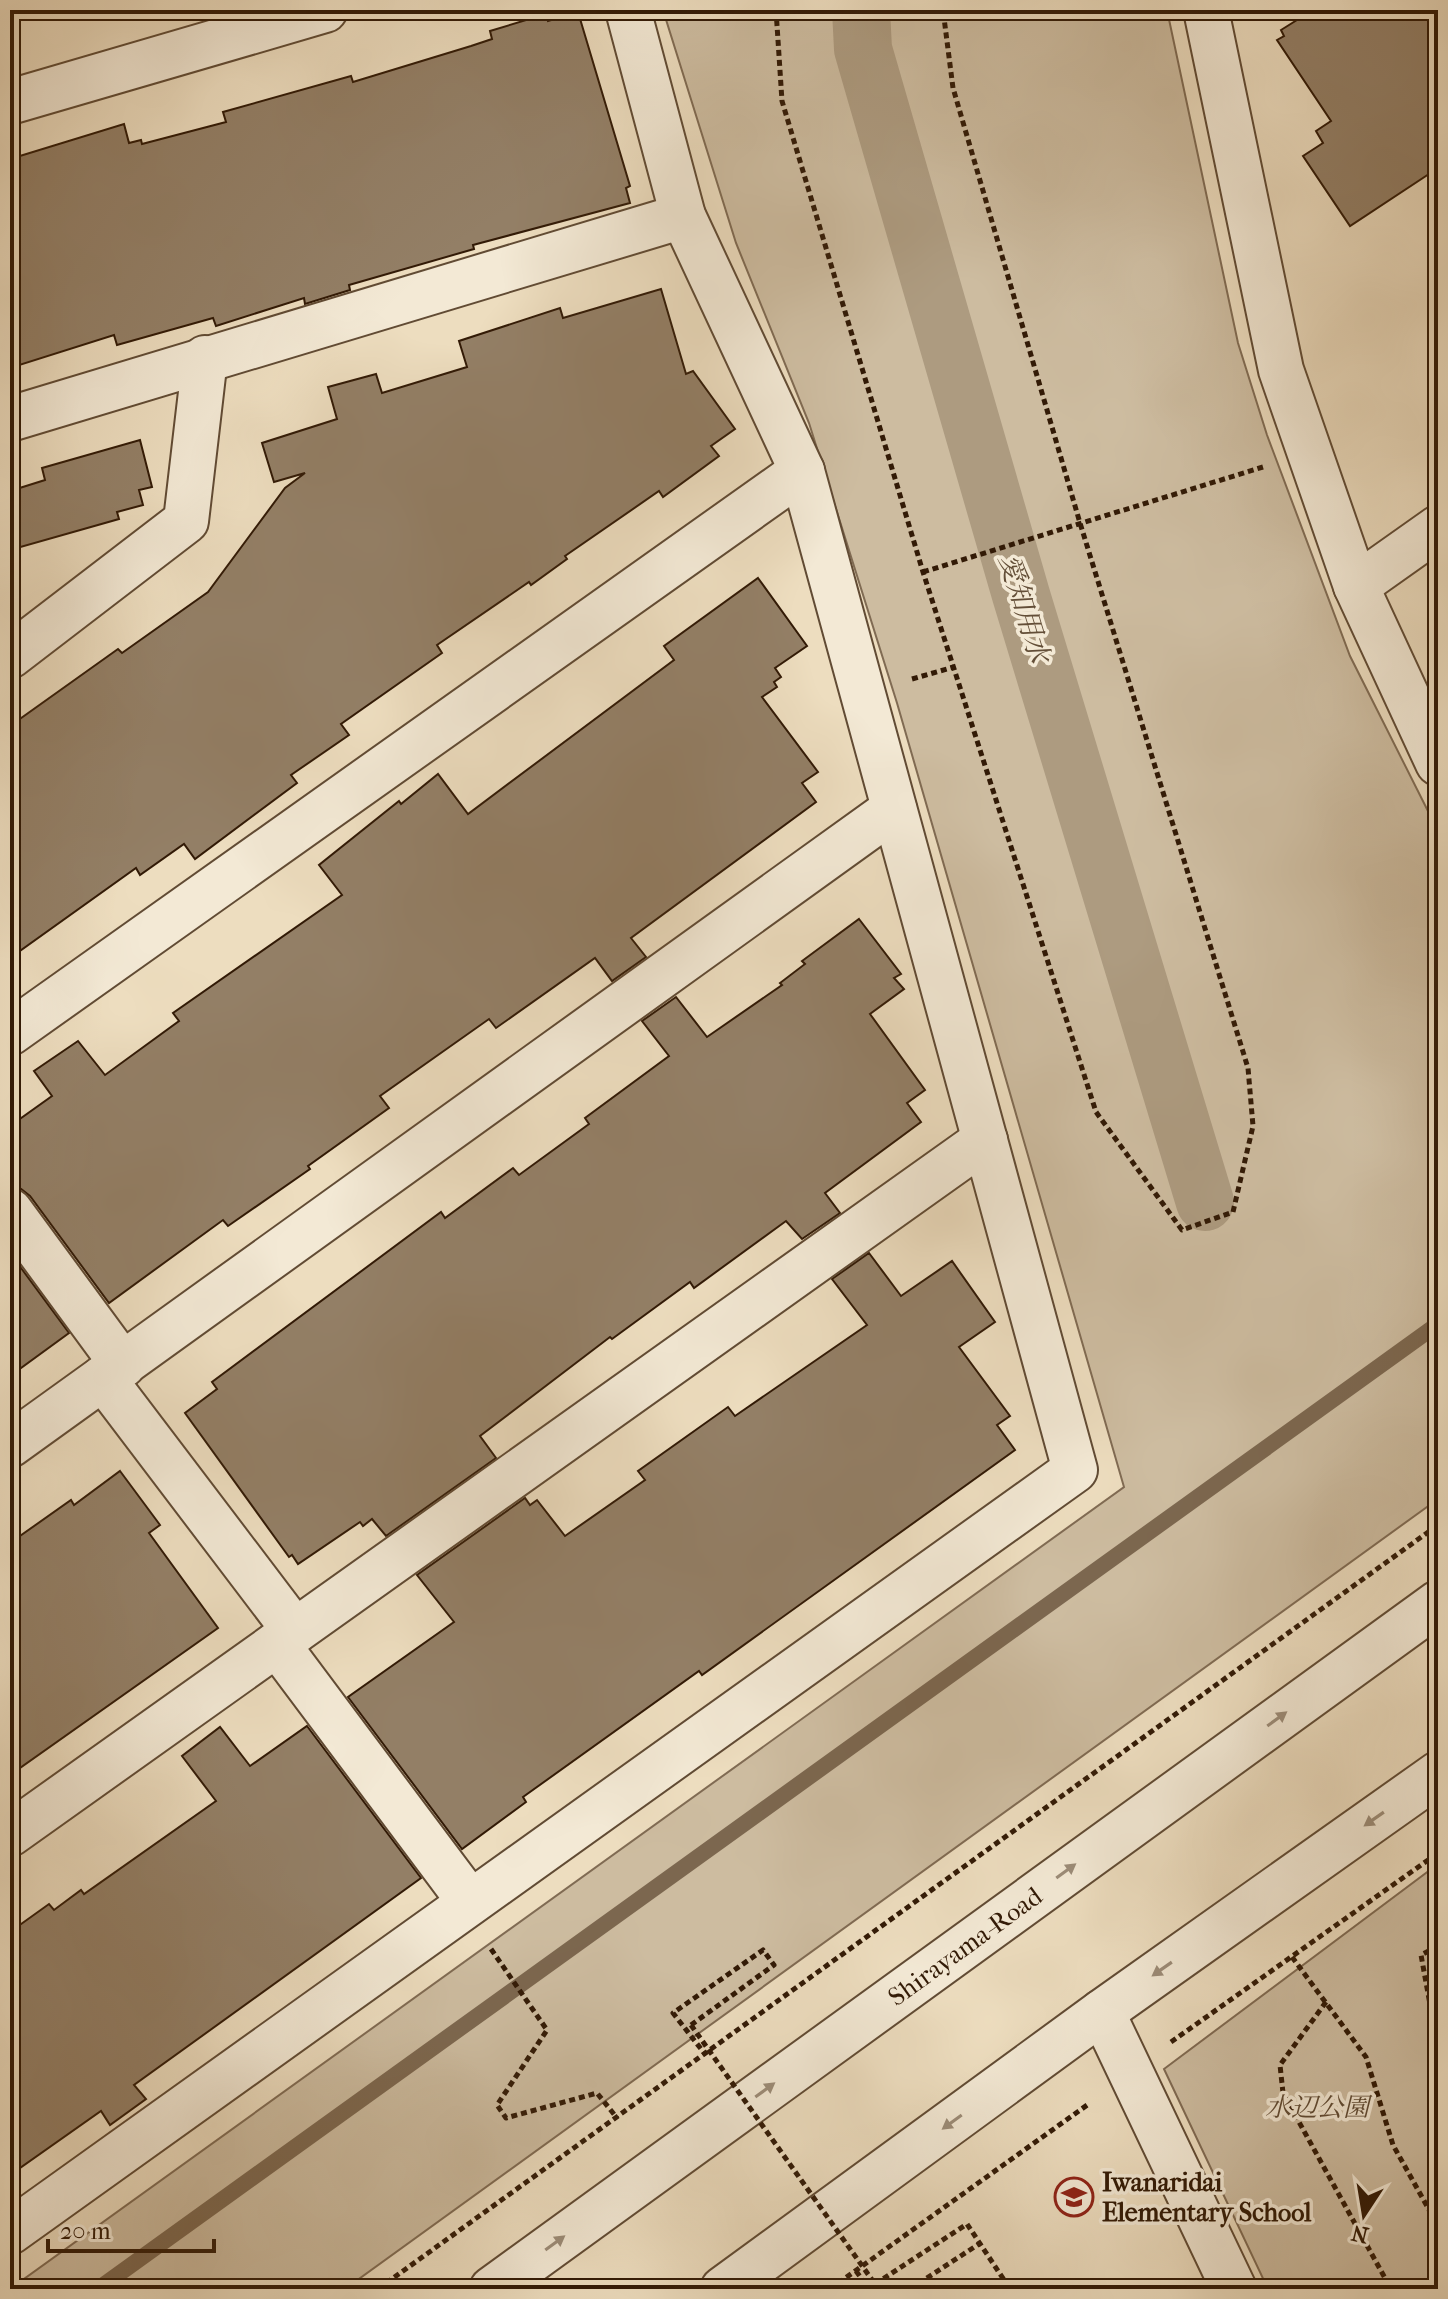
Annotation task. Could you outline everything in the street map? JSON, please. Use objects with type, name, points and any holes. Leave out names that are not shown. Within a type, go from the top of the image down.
[{"type":"street","points":[[10,102],[325,10]]},
{"type":"street","points":[[10,2232],[1075,1470],[802,471],[683,216],[628,10]]},
{"type":"street","points":[[1217,15],[1281,370],[1356,586],[1438,763]]},
{"type":"street","points":[[10,419],[683,216]]},
{"type":"street","points":[[10,656],[186,521],[205,358]]},
{"type":"street","points":[[10,1033],[802,471]]},
{"type":"street","points":[[1356,586],[1438,528]]},
{"type":"street","points":[[10,1445],[894,809]]},
{"type":"street","points":[[10,1834],[985,1140]]},
{"type":"street","points":[[10,1211],[286,1638],[470,1902]]},
{"type":"street","name":"Shirayama-Road","points":[[492,2289],[1438,1603]]},
{"type":"street","points":[[723,2289],[1102,2012],[1438,1774]]},
{"type":"street","points":[[1102,2012],[1234,2289]]},
{"type":"path","points":[[776,10],[782,101],[923,572],[1096,1112],[1182,1230],[1233,1212],[1253,1126],[1248,1068],[1080,523],[953,88],[943,10]]},
{"type":"path","points":[[923,572],[1310,453]]},
{"type":"path","points":[[378,2289],[1438,1525]]},
{"type":"path","points":[[1438,1946],[1421,1955],[1438,2048]]},
{"type":"path","points":[[705,2054],[673,2013],[763,1950],[774,1965],[691,2025],[875,2284],[967,2224],[1010,2289]]},
{"type":"path","points":[[497,1957],[547,2030],[497,2105],[506,2118],[597,2093],[617,2118]]},
{"type":"path","points":[[1292,1957],[1366,2057],[1393,2145],[1438,2226]]},
{"type":"path","points":[[1326,2002],[1280,2065],[1283,2093],[1391,2289]]},
{"type":"path","points":[[910,2289],[979,2244]]},
{"type":"path","points":[[856,2271],[869,2289]]},
{"type":"green space","points":[[663,10],[1167,10],[1238,343],[1267,435],[1350,656],[1438,831],[1438,1499],[345,2289],[10,2289],[1124,1487],[897,703],[809,423],[736,243]]},
{"type":"green space","name":"水辺公園","points":[[1438,1864],[1438,2289],[1268,2289],[1164,2069]]},
{"type":"building","points":[[1313,10],[1438,10],[1438,168],[1350,226],[1303,156],[1323,143],[1316,131],[1331,121],[1277,40],[1284,36],[1281,30]]},
{"type":"building","points":[[578,12],[630,186],[626,188],[630,203],[473,245],[474,249],[349,285],[350,290],[305,304],[304,298],[216,326],[213,318],[117,345],[114,335],[10,368],[10,159],[124,124],[129,143],[141,140],[142,144],[226,122],[223,112],[351,76],[353,82],[471,46],[492,39],[490,31],[546,14],[548,21]]},
{"type":"building","points":[[661,289],[686,374],[693,371],[735,429],[711,446],[719,456],[663,497],[659,491],[565,556],[567,559],[531,585],[529,582],[437,645],[442,653],[341,724],[349,735],[291,775],[297,783],[195,859],[184,844],[140,875],[136,868],[10,958],[10,726],[118,649],[122,653],[208,592],[285,488],[305,473],[274,482],[262,443],[337,419],[328,387],[376,374],[382,393],[467,367],[459,341],[560,308],[563,318]]},
{"type":"building","points":[[140,440],[152,487],[139,490],[143,505],[117,512],[119,519],[10,550],[10,491],[45,480],[42,468]]},
{"type":"building","points":[[758,578],[807,646],[775,668],[781,677],[774,682],[777,687],[762,697],[818,772],[802,783],[816,802],[631,938],[646,957],[612,981],[595,958],[496,1028],[489,1019],[380,1096],[389,1108],[308,1166],[310,1169],[228,1226],[223,1220],[109,1303],[30,1196],[10,1186],[10,1126],[52,1096],[34,1071],[78,1041],[105,1075],[179,1021],[173,1013],[342,895],[319,865],[399,801],[401,804],[438,774],[468,814],[674,660],[664,646]]},
{"type":"building","points":[[859,919],[901,974],[894,978],[904,989],[870,1014],[925,1090],[907,1103],[921,1122],[825,1193],[840,1213],[802,1239],[786,1221],[694,1288],[690,1282],[612,1339],[610,1337],[480,1436],[496,1458],[386,1536],[372,1519],[363,1526],[360,1522],[298,1564],[292,1555],[289,1557],[185,1413],[217,1389],[212,1382],[441,1212],[445,1218],[513,1168],[519,1175],[589,1124],[585,1118],[669,1056],[642,1021],[676,997],[707,1037],[782,985],[780,983],[805,964],[802,961]]},
{"type":"building","points":[[10,1253],[69,1333],[10,1376]]},
{"type":"building","points":[[869,1253],[901,1296],[952,1261],[995,1322],[959,1347],[1010,1416],[997,1425],[1015,1450],[702,1675],[699,1671],[523,1797],[526,1802],[462,1849],[348,1697],[454,1622],[417,1575],[525,1498],[530,1505],[537,1500],[565,1536],[645,1480],[638,1471],[728,1407],[735,1416],[867,1325],[832,1279]]},
{"type":"building","points":[[120,1471],[160,1525],[149,1533],[218,1628],[10,1775],[10,1543],[71,1500],[74,1505]]},
{"type":"building","points":[[307,1726],[421,1878],[134,2085],[146,2099],[110,2125],[101,2111],[10,2175],[10,1932],[49,1904],[54,1910],[81,1890],[84,1894],[216,1801],[182,1756],[220,1727],[250,1766]]},
{"type":"waterway","name":"愛知用水","points":[[861,10],[863,49],[1021,595],[1205,1202]]},
{"type":"waterway","points":[[98,2289],[1438,1324]]},
{"type":"place","name":"Iwanaridai Elementary School","points":[[1074,2197]]}]
